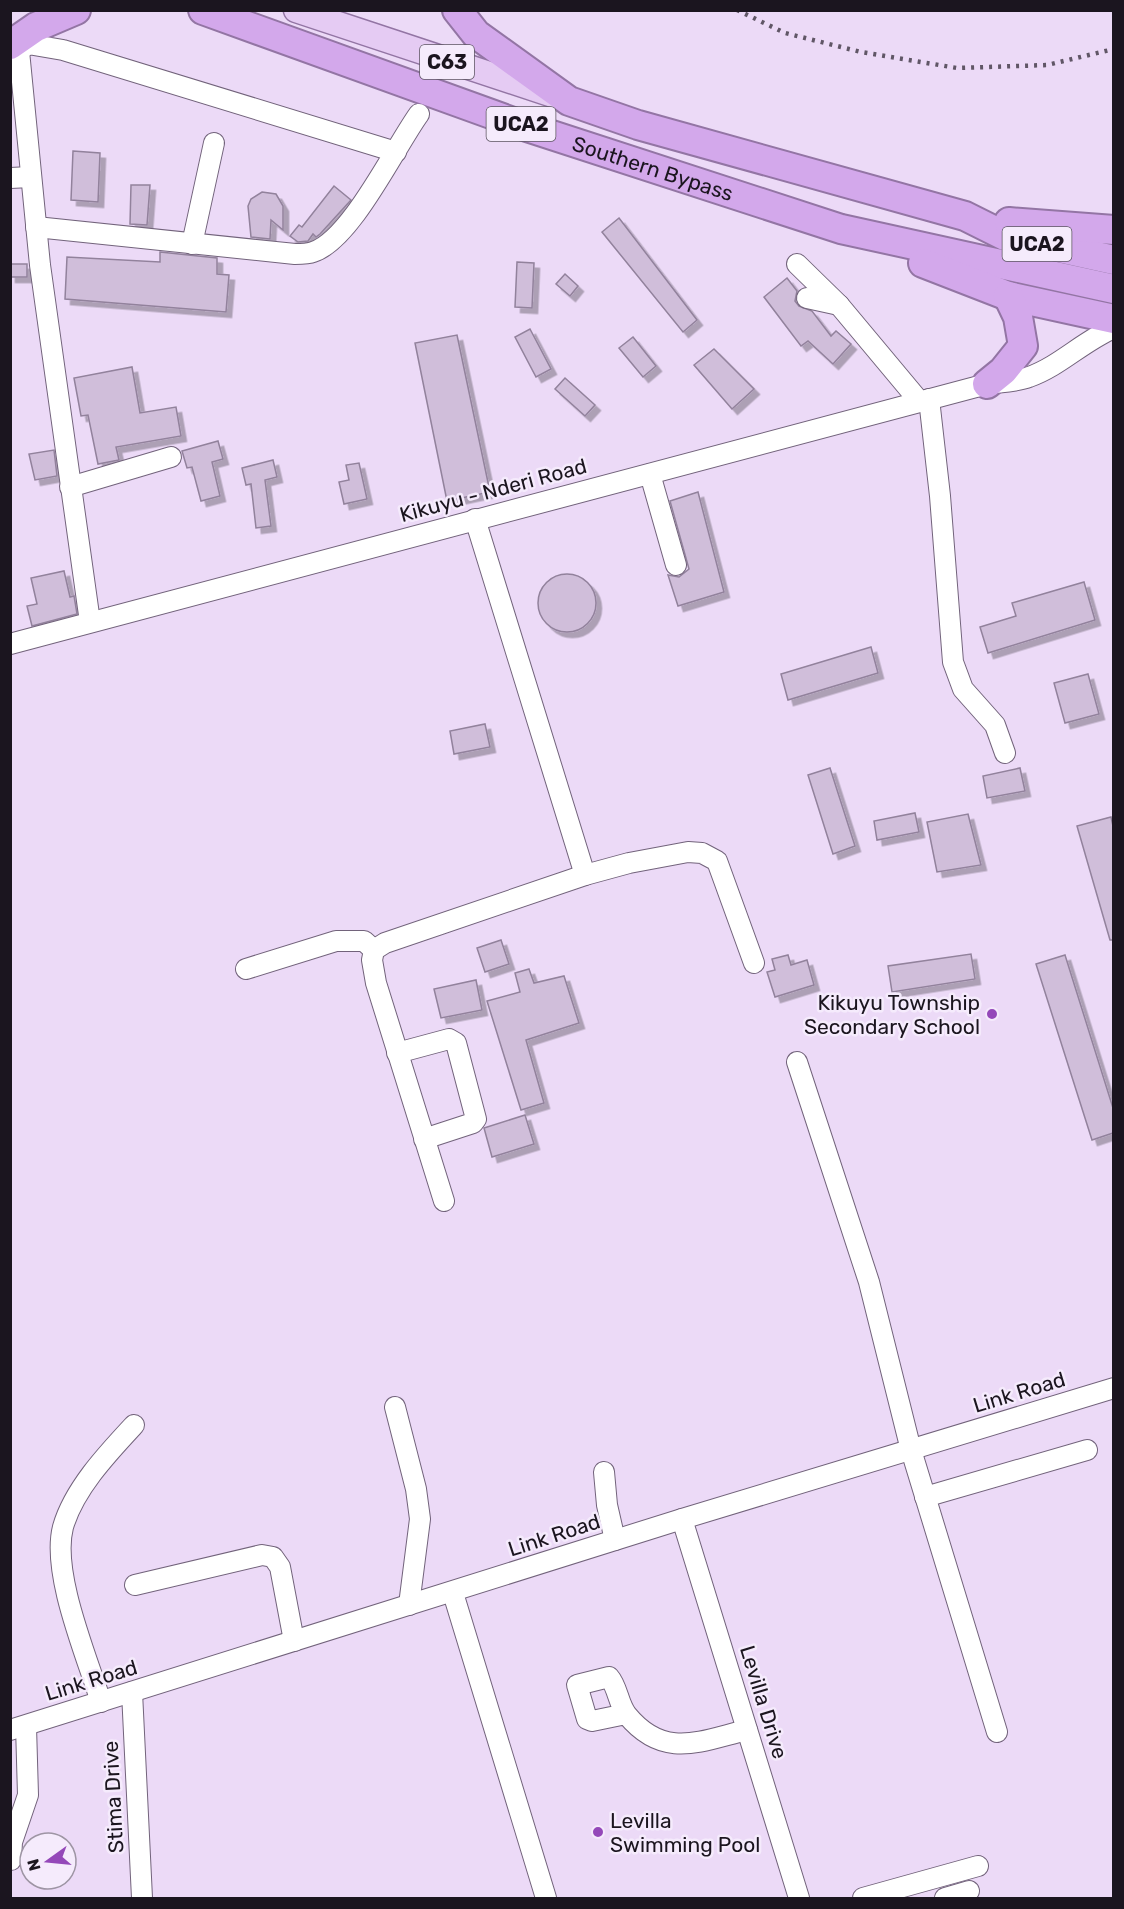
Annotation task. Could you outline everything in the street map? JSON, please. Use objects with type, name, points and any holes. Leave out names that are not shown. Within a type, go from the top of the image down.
[{"type":"highway","points":[[10,45],[36,27],[76,10]]},
{"type":"highway","name":"Southern Bypass","points":[[204,10],[527,127],[841,229],[1113,289]]},
{"type":"highway","points":[[457,10],[476,34],[569,101]]},
{"type":"highway","name":"Southern Bypass","points":[[569,101],[638,125],[965,216],[1005,236],[1113,260]]},
{"type":"highway","points":[[965,216],[1051,227],[1113,230]]},
{"type":"highway","points":[[841,229],[1008,296],[1113,319]]},
{"type":"highway","points":[[987,384],[1003,371],[1023,346],[1018,317],[1008,296]]},
{"type":"main road","name":"Southern Bypass","points":[[296,10],[569,101]]},
{"type":"street","points":[[90,622],[36,227],[19,51],[28,44],[63,50],[396,152]]},
{"type":"street","points":[[36,227],[295,254],[313,253],[337,234],[355,213],[419,114]]},
{"type":"street","points":[[192,244],[214,143]]},
{"type":"street","points":[[10,178],[31,177]]},
{"type":"street","points":[[797,264],[839,305],[924,400],[940,496],[953,662],[963,688],[995,725],[1005,753]]},
{"type":"street","points":[[807,298],[839,305]]},
{"type":"street","name":"Kikuyu - Nderi Road","points":[[10,644],[924,400],[987,384],[1029,377],[1057,362],[1089,339],[1113,328]]},
{"type":"street","points":[[70,487],[171,457]]},
{"type":"street","points":[[650,474],[676,565]]},
{"type":"street","points":[[475,519],[585,875]]},
{"type":"street","points":[[444,1201],[376,983],[372,960],[374,951],[385,943],[585,875],[629,863],[688,852],[710,856],[717,861],[754,963]]},
{"type":"street","points":[[246,969],[336,941],[364,941],[374,951]]},
{"type":"street","points":[[397,1053],[448,1039],[456,1043],[476,1119],[473,1123],[424,1139]]},
{"type":"street","points":[[797,1062],[869,1282],[911,1450],[997,1732]]},
{"type":"street","name":"Link Road","points":[[18,1728],[453,1593],[682,1519],[1113,1388]]},
{"type":"street","points":[[395,1407],[416,1489],[420,1519],[409,1605]]},
{"type":"street","points":[[101,1702],[70,1606],[60,1552],[63,1528],[87,1482],[110,1451],[134,1425]]},
{"type":"street","points":[[925,1497],[1087,1450]]},
{"type":"street","points":[[604,1472],[607,1505],[615,1540]]},
{"type":"street","name":"Levilla Drive","points":[[682,1519],[799,1899]]},
{"type":"street","points":[[135,1585],[262,1556],[273,1557],[280,1567],[294,1641]]},
{"type":"street","points":[[453,1593],[546,1899]]},
{"type":"street","name":"Stima Drive","points":[[132,1692],[142,1899]]},
{"type":"street","points":[[626,1714],[652,1736],[668,1745],[684,1745],[747,1730]]},
{"type":"street","points":[[11,1860],[12,1842],[28,1795],[18,1728]]},
{"type":"street","points":[[862,1899],[978,1866]]},
{"type":"street","points":[[945,1899],[969,1891]]},
{"type":"building","points":[[73,151],[100,153],[98,202],[71,200]]},
{"type":"building","points":[[131,185],[150,185],[147,225],[130,224]]},
{"type":"building","points":[[334,186],[351,200],[316,237],[313,234],[308,241],[298,242],[290,236],[299,225],[302,227]]},
{"type":"building","points":[[262,192],[276,194],[283,206],[283,230],[271,220],[270,239],[251,237],[248,206],[251,199]]},
{"type":"building","points":[[619,218],[697,320],[683,332],[602,232]]},
{"type":"building","points":[[160,252],[217,258],[217,274],[229,275],[226,312],[65,299],[67,257],[160,262]]},
{"type":"building","points":[[517,262],[534,263],[532,308],[515,307]]},
{"type":"building","points":[[10,264],[27,264],[27,277],[10,277]]},
{"type":"building","points":[[565,274],[578,286],[570,296],[556,284]]},
{"type":"building","points":[[787,278],[797,291],[795,301],[799,306],[812,311],[831,336],[836,331],[851,344],[833,364],[808,341],[801,346],[764,297]]},
{"type":"building","points":[[530,329],[551,369],[536,377],[515,337]]},
{"type":"building","points":[[457,335],[490,492],[447,501],[415,343]]},
{"type":"building","points":[[633,337],[656,366],[643,377],[619,348]]},
{"type":"building","points":[[714,349],[754,389],[732,409],[694,365]]},
{"type":"building","points":[[132,367],[140,413],[176,407],[181,436],[116,447],[119,460],[98,464],[88,415],[81,416],[74,378]]},
{"type":"building","points":[[565,378],[595,405],[585,416],[555,389]]},
{"type":"building","points":[[218,441],[223,459],[212,462],[220,496],[201,501],[192,467],[187,468],[182,451]]},
{"type":"building","points":[[54,450],[57,476],[35,480],[29,454]]},
{"type":"building","points":[[273,460],[277,477],[265,480],[271,526],[256,528],[251,484],[246,485],[242,468]]},
{"type":"building","points":[[359,463],[367,499],[344,504],[339,482],[349,480],[346,465]]},
{"type":"building","points":[[698,492],[724,592],[678,606],[668,575],[679,577],[689,569],[670,501]]},
{"type":"building","points":[[64,571],[70,597],[74,596],[77,614],[32,626],[27,606],[37,604],[31,578]]},
{"type":"building","points":[[567,574],[578,576],[591,587],[596,603],[594,614],[583,627],[567,632],[556,630],[543,619],[538,603],[540,592],[551,579]]},
{"type":"building","points":[[1084,582],[1095,620],[988,653],[980,627],[1016,616],[1012,603]]},
{"type":"building","points":[[871,647],[878,673],[788,700],[781,674]]},
{"type":"building","points":[[1088,674],[1099,714],[1065,723],[1054,683]]},
{"type":"building","points":[[485,724],[490,747],[454,754],[450,731]]},
{"type":"building","points":[[830,768],[855,846],[833,854],[808,775]]},
{"type":"building","points":[[1020,768],[1025,791],[987,798],[983,776]]},
{"type":"building","points":[[915,813],[919,832],[877,840],[874,821]]},
{"type":"building","points":[[968,814],[981,865],[937,872],[927,822]]},
{"type":"building","points":[[1111,817],[1113,826],[1113,940],[1110,940],[1077,826]]},
{"type":"building","points":[[501,940],[509,964],[485,972],[477,948]]},
{"type":"building","points":[[971,954],[975,979],[892,992],[888,966]]},
{"type":"building","points":[[788,955],[791,965],[807,960],[814,985],[775,997],[767,972],[775,970],[772,959]]},
{"type":"building","points":[[1065,955],[1113,1108],[1113,1133],[1092,1140],[1036,964]]},
{"type":"building","points":[[529,969],[534,983],[564,976],[579,1023],[526,1040],[544,1103],[521,1110],[487,1001],[520,992],[515,973]]},
{"type":"building","points":[[476,980],[482,1010],[441,1018],[434,989]]},
{"type":"building","points":[[525,1115],[534,1144],[492,1157],[484,1128]]},
{"type":"railway","points":[[737,10],[785,33],[861,52],[957,68],[1047,65],[1114,49]]},
{"type":"place","name":"Kikuyu Township Secondary School","points":[[992,1014]]},
{"type":"place","name":"Levilla Swimming Pool","points":[[598,1832]]}]
